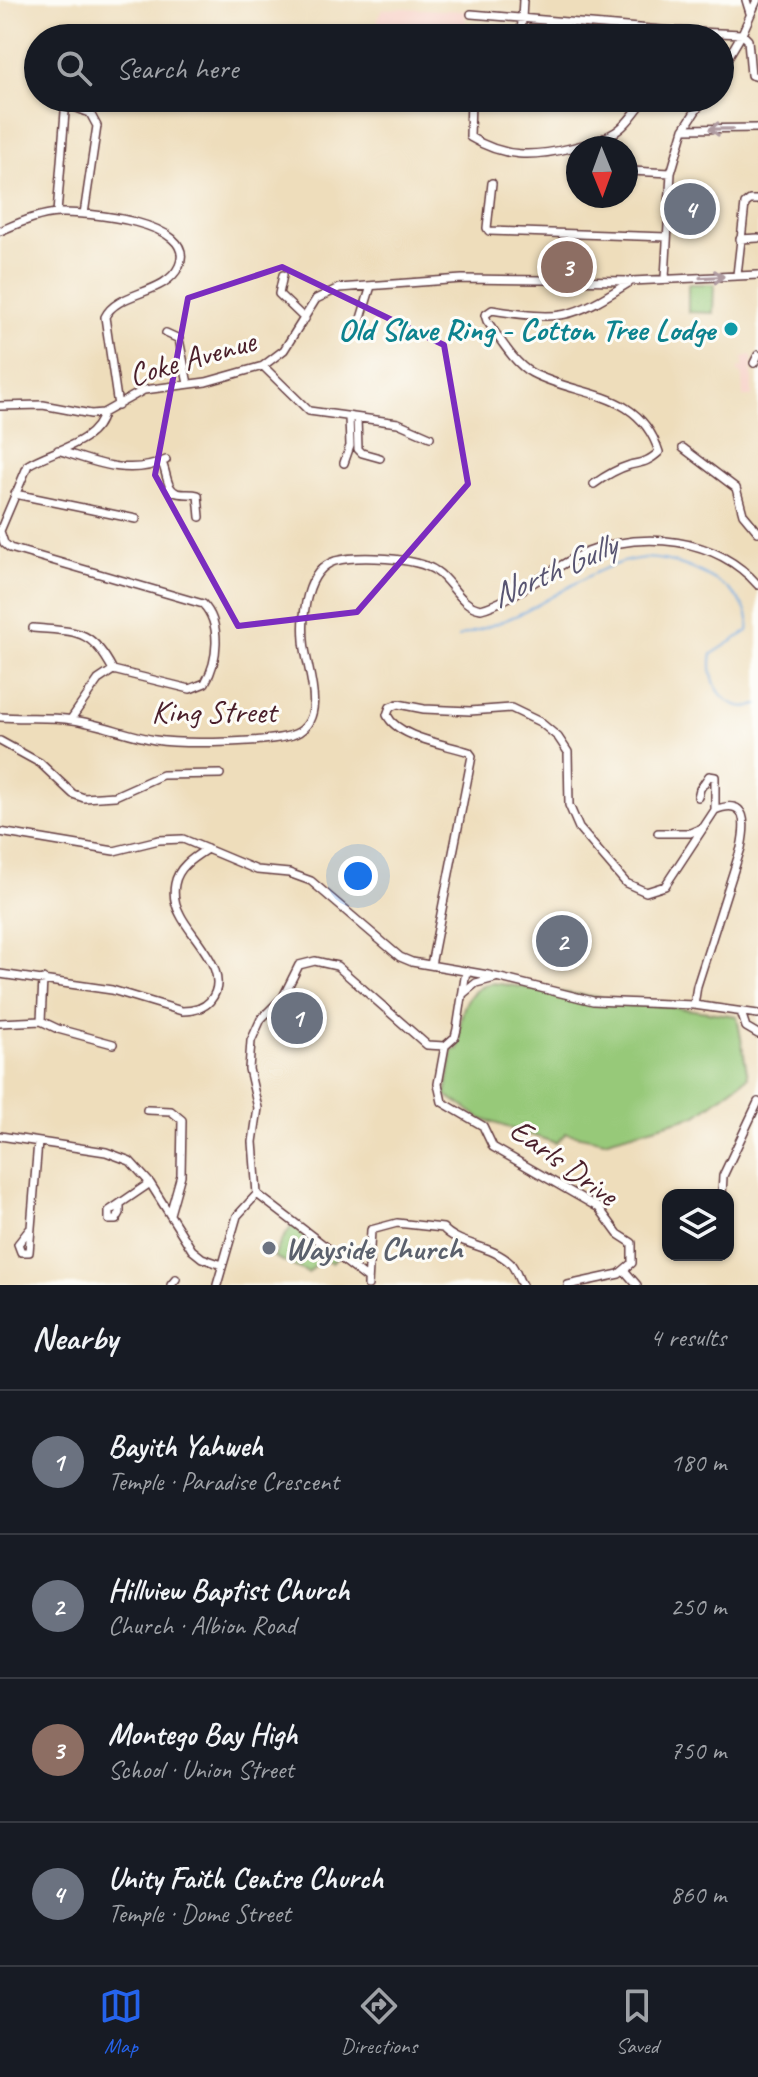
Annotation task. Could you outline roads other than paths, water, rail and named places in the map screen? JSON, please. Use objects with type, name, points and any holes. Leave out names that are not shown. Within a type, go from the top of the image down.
[{"type":"street","points":[[522,24],[523,0]]},
{"type":"street","points":[[746,0],[750,13]]},
{"type":"street","points":[[734,47],[757,0]]},
{"type":"street","points":[[471,14],[595,24]]},
{"type":"street","points":[[734,33],[742,34],[748,40],[751,75],[758,77]]},
{"type":"street","points":[[57,213],[65,112]]},
{"type":"street","points":[[84,214],[97,126],[87,112]]},
{"type":"street","points":[[471,112],[470,137],[487,147],[513,155],[540,155],[613,134],[633,112]]},
{"type":"street","points":[[665,278],[671,173],[684,129],[695,112]]},
{"type":"street","points":[[684,129],[758,128]]},
{"type":"street","points":[[638,171],[671,173]]},
{"type":"street","points":[[492,183],[489,231],[667,237]]},
{"type":"street","points":[[737,275],[745,204],[758,200]]},
{"type":"street","points":[[0,231],[28,219],[57,213],[84,214],[158,228],[171,236],[180,251],[181,262],[170,277],[107,312],[105,322],[118,406]]},
{"type":"street","points":[[740,239],[758,238]]},
{"type":"street","points":[[283,275],[279,294],[305,319]]},
{"type":"street","name":"Coke Avenue","points":[[0,406],[43,405],[91,414],[103,413],[144,390],[206,382],[263,366],[284,350],[316,299],[339,288],[462,279],[632,281],[758,275]]},
{"type":"street","points":[[594,484],[631,465],[648,463],[659,452],[654,437],[641,419],[607,397],[530,373],[485,315],[492,310],[526,317],[557,317],[588,309],[632,281]]},
{"type":"street","points":[[358,328],[371,286]]},
{"type":"street","points":[[166,333],[179,339],[188,384]]},
{"type":"street","points":[[263,366],[309,411],[398,423],[430,437]]},
{"type":"street","points":[[71,719],[98,680],[113,670],[190,689],[205,683],[212,671],[215,652],[214,626],[209,610],[203,604],[10,548],[4,543],[0,531],[28,465],[85,438],[99,425],[103,413]]},
{"type":"street","points":[[353,417],[358,449],[380,458]]},
{"type":"street","points":[[344,463],[350,446],[353,417]]},
{"type":"street","points":[[683,448],[736,488],[743,514],[758,532]]},
{"type":"street","points":[[58,450],[106,466],[134,469],[164,462],[173,492],[198,495],[200,517]]},
{"type":"street","points":[[15,494],[136,519]]},
{"type":"street","name":"King Street","points":[[0,717],[71,719],[165,741],[270,740],[288,737],[308,723],[313,712],[303,642],[304,620],[313,579],[319,571],[334,562],[388,559],[428,567],[438,571],[469,605],[481,609],[585,553],[615,546],[668,541],[704,548],[722,556],[747,573],[758,585]]},
{"type":"street","points":[[33,628],[79,633],[102,648],[113,670]]},
{"type":"street","points":[[431,965],[472,756],[469,752],[436,743],[394,725],[387,715],[390,707],[398,704],[424,709],[470,711],[511,708],[540,722],[558,737],[568,752],[569,805],[579,828],[626,883],[637,890],[646,892],[665,886],[715,810],[715,777],[709,776],[698,797]]},
{"type":"street","points":[[0,741],[40,763],[73,794],[84,798],[115,796],[162,775],[220,774]]},
{"type":"street","points":[[694,1005],[697,986],[735,872],[745,828],[741,811],[735,806],[715,810]]},
{"type":"street","points":[[658,833],[690,833],[704,827]]},
{"type":"street","points":[[0,832],[114,851],[171,838],[183,839],[257,870],[289,873],[311,881],[400,957],[593,1001],[694,1005],[758,1014]]},
{"type":"street","points":[[0,974],[112,990],[182,1011],[205,1006],[214,995],[217,978],[206,954],[181,918],[174,895],[180,872],[207,849]]},
{"type":"street","points":[[217,1285],[237,1216],[257,1194],[253,1142],[258,1108],[249,1069],[251,1041],[261,1019],[283,997],[299,965],[315,961],[337,966],[427,1045],[445,1046],[455,1037],[470,971]]},
{"type":"street","points":[[463,995],[476,983],[497,977]]},
{"type":"street","points":[[41,1021],[43,979]]},
{"type":"street","points":[[741,1012],[746,1027],[758,1034]]},
{"type":"street","points":[[0,1023],[41,1021],[58,1029],[113,1044]]},
{"type":"street","name":"Earls Drive","points":[[445,1046],[438,1084],[442,1102],[483,1126],[493,1147],[599,1208],[618,1234],[632,1243],[632,1263],[624,1270]]},
{"type":"street","points":[[722,1189],[723,1176],[758,1102]]},
{"type":"street","points":[[147,1110],[171,1111],[182,1120],[181,1175],[170,1214]]},
{"type":"street","points":[[0,1136],[119,1155],[150,1183],[192,1250],[202,1258],[222,1265]]},
{"type":"street","points":[[29,1230],[38,1142]]},
{"type":"street","points":[[120,1205],[150,1183]]},
{"type":"street","points":[[257,1194],[368,1282]]},
{"type":"street","points":[[368,1282],[371,1230],[397,1223],[443,1228],[450,1236],[477,1244],[512,1264],[522,1285]]},
{"type":"street","points":[[568,1285],[619,1274],[624,1270],[637,1285]]},
{"type":"waterway","name":"North Gully","points":[[458,637],[518,615],[608,567],[637,559],[659,559],[694,569],[715,580],[739,600],[748,618],[748,631],[712,654],[712,675],[715,685],[728,701],[747,707],[758,705]]},
{"type":"place","name":"Unity Faith Centre Church","points":[[690,209]]},
{"type":"place","name":"Montego Bay High","points":[[567,267]]},
{"type":"place","name":"Old Slave Ring - Cotton Tree Lodge","points":[[731,329]]},
{"type":"place","name":"Hillview Baptist Church","points":[[562,941]]},
{"type":"place","name":"Bayith Yahweh","points":[[297,1018]]},
{"type":"place","name":"Wayside Church","points":[[269,1248]]}]
